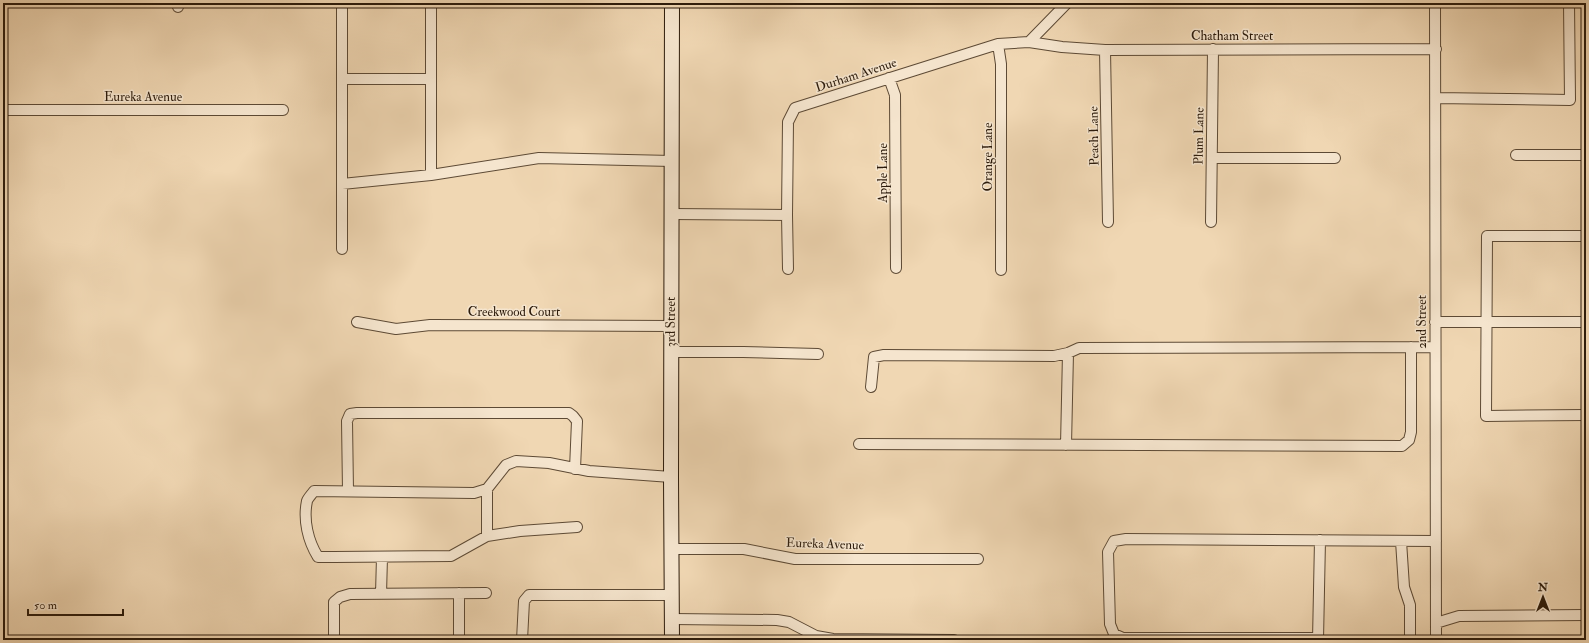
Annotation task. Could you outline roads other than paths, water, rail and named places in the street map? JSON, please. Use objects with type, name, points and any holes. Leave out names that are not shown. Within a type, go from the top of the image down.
[{"type":"street","points":[[342,3],[342,249]]},
{"type":"street","points":[[431,3],[431,175]]},
{"type":"street","name":"3rd Street","points":[[672,3],[672,640]]},
{"type":"street","points":[[1030,42],[1067,3]]},
{"type":"street","name":"2nd Street","points":[[1435,3],[1436,640]]},
{"type":"street","points":[[1436,98],[1570,100],[1569,3]]},
{"type":"street","name":"Durham Avenue","points":[[788,269],[788,122],[795,108],[998,44],[1030,42]]},
{"type":"street","name":"Chatham Street","points":[[1030,42],[1062,47],[1105,50],[1436,49]]},
{"type":"street","name":"Orange Lane","points":[[998,44],[1001,64],[1001,270]]},
{"type":"street","name":"Plum Lane","points":[[1211,222],[1213,49]]},
{"type":"street","name":"Peach Lane","points":[[1105,50],[1108,222]]},
{"type":"street","name":"Apple Lane","points":[[889,78],[895,95],[896,268]]},
{"type":"street","points":[[342,79],[431,79]]},
{"type":"street","name":"Eureka Avenue","points":[[3,110],[283,110]]},
{"type":"street","points":[[1516,155],[1586,155]]},
{"type":"street","points":[[342,184],[431,175],[539,158],[672,161]]},
{"type":"street","points":[[1212,158],[1335,158]]},
{"type":"street","points":[[672,214],[787,215]]},
{"type":"street","points":[[1586,236],[1487,236],[1486,416],[1586,415]]},
{"type":"street","name":"Creekwood Court","points":[[357,322],[396,329],[443,324],[671,326]]},
{"type":"street","points":[[1436,322],[1586,322]]},
{"type":"street","points":[[859,444],[1402,446],[1409,440],[1411,432],[1410,347]]},
{"type":"street","points":[[871,387],[874,357],[884,355],[1054,356],[1068,353],[1079,348],[1436,347]]},
{"type":"street","points":[[671,352],[818,354]]},
{"type":"street","points":[[1066,444],[1068,353]]},
{"type":"street","points":[[348,491],[347,421],[350,414],[357,413],[569,413],[577,422],[575,469]]},
{"type":"street","points":[[577,527],[520,531],[487,536],[451,556],[318,557],[310,545],[306,520],[307,500],[314,491],[474,493],[487,489],[506,465],[516,461],[550,463],[575,469],[671,477]]},
{"type":"street","points":[[487,489],[487,536]]},
{"type":"street","points":[[1320,540],[1318,639],[1123,638],[1114,634],[1110,624],[1108,552],[1114,541],[1126,539],[1320,540],[1436,541]]},
{"type":"street","points":[[1401,541],[1404,587],[1410,605],[1410,640]]},
{"type":"street","name":"Eureka Avenue","points":[[671,549],[744,549],[795,559],[978,559]]},
{"type":"street","points":[[381,594],[382,557]]},
{"type":"street","points":[[459,593],[459,640]]},
{"type":"street","points":[[334,640],[334,602],[340,597],[350,594],[486,593]]},
{"type":"street","points":[[522,640],[524,601],[529,596],[672,596]]},
{"type":"street","points":[[1436,623],[1459,616],[1586,615]]},
{"type":"street","points":[[672,619],[777,620],[789,622],[816,636],[833,639],[954,640]]}]
